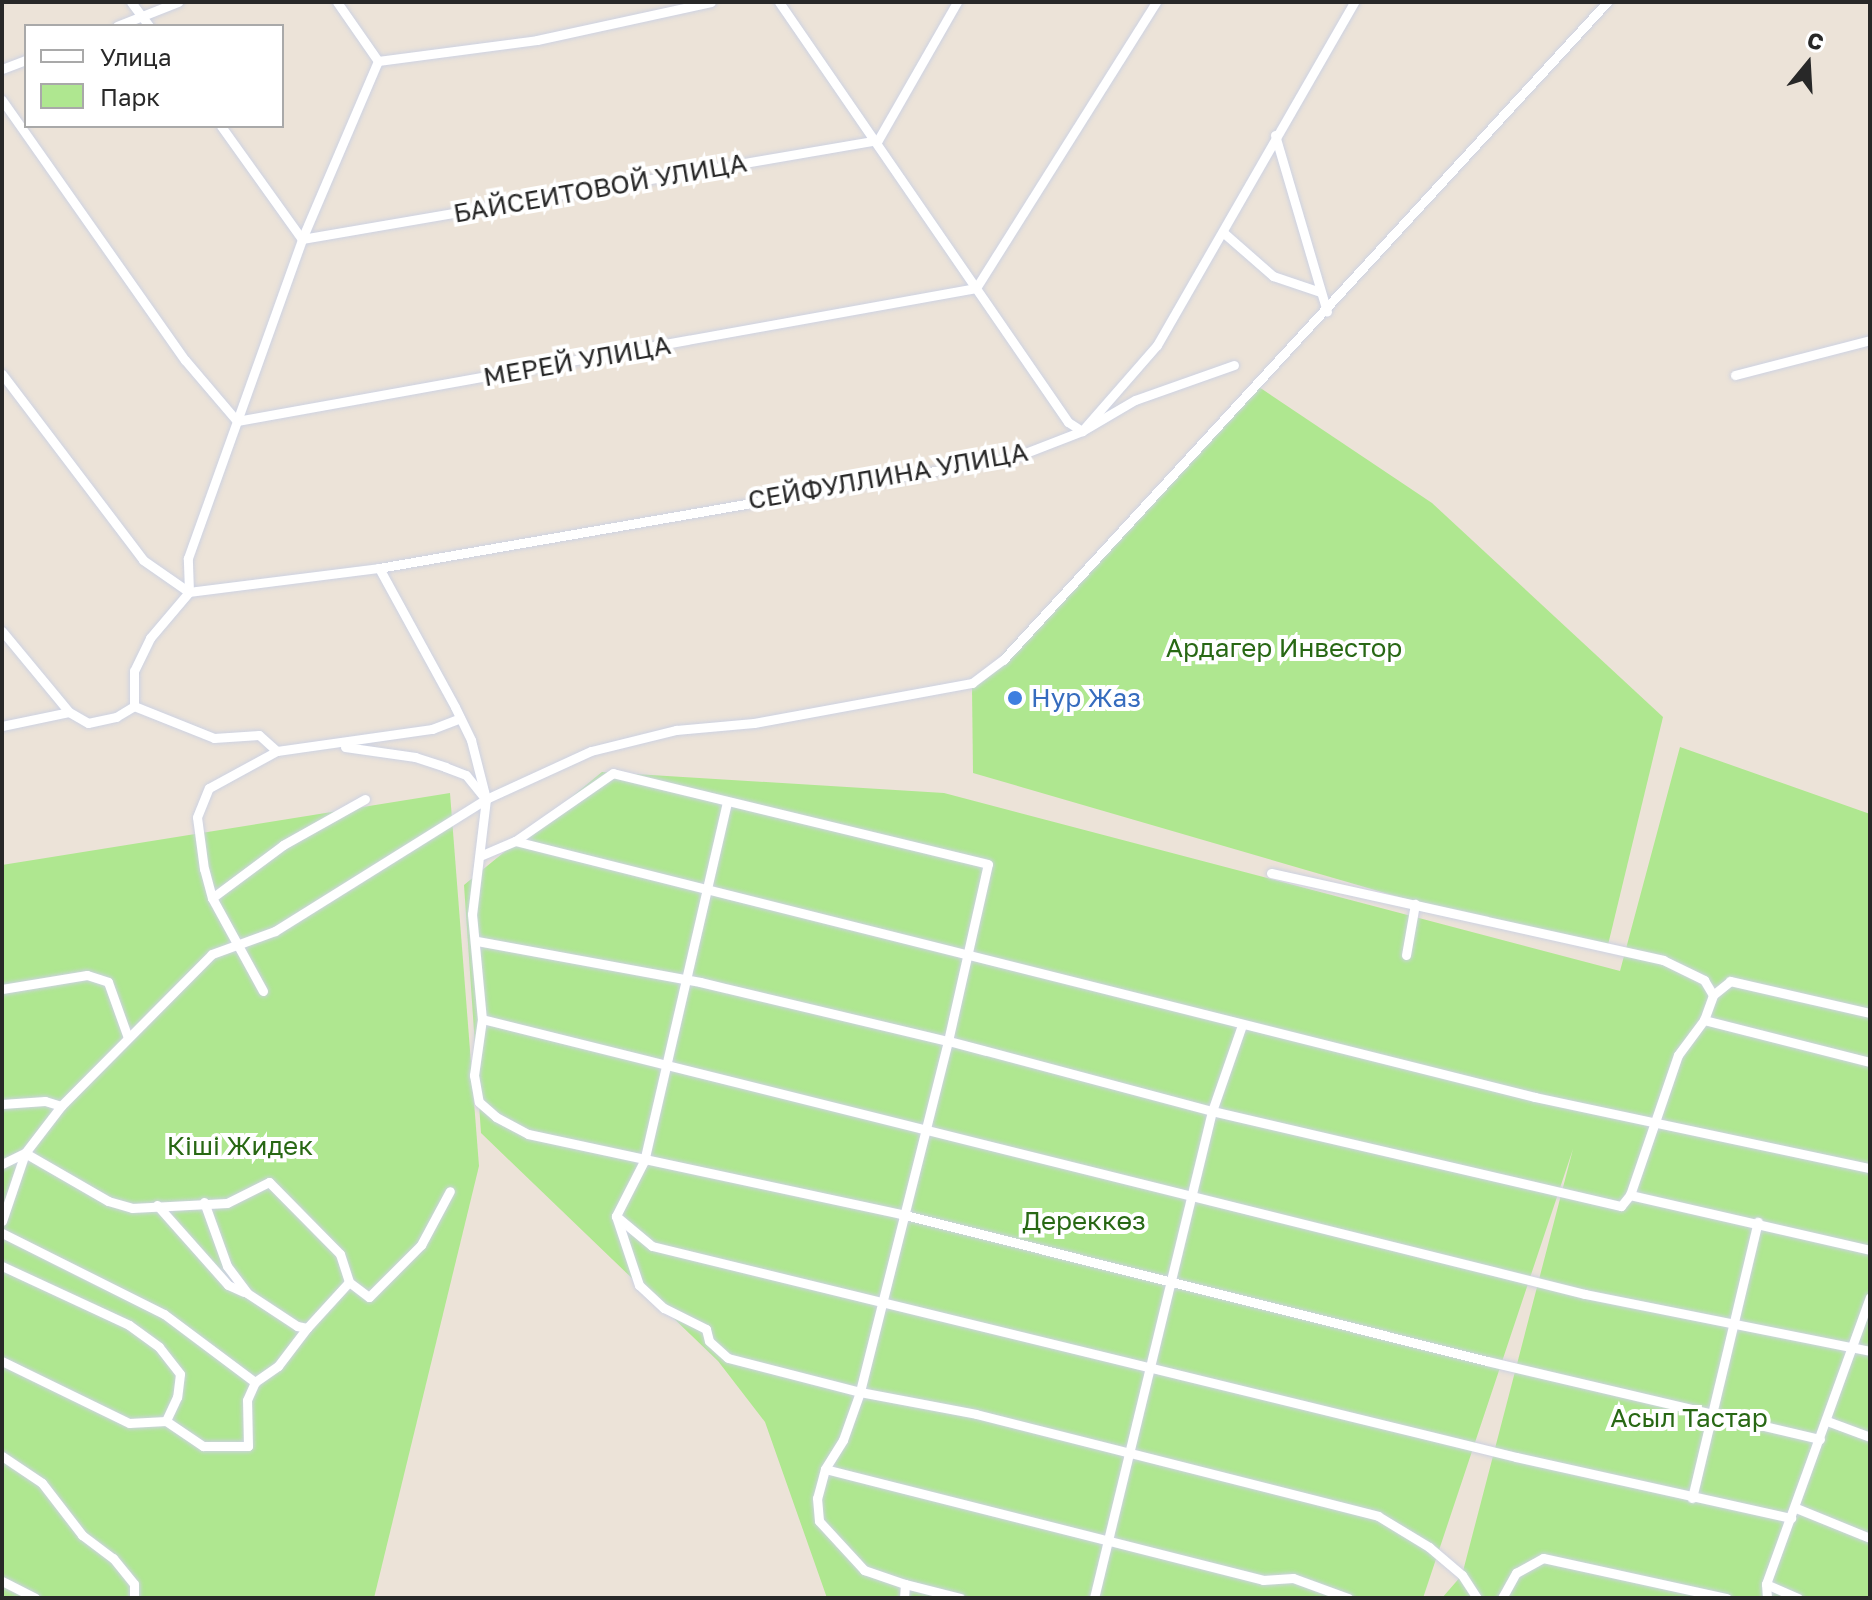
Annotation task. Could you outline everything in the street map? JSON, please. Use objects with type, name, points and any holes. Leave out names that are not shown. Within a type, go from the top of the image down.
[{"type":"street","points":[[131,2],[148,24]]},
{"type":"street","points":[[122,24],[178,2]]},
{"type":"street","points":[[337,2],[378,61]]},
{"type":"street","points":[[378,61],[537,40],[711,2]]},
{"type":"street","points":[[779,2],[878,140],[1068,422],[1082,431],[1135,400],[1234,365]]},
{"type":"street","points":[[878,140],[957,2]]},
{"type":"street","points":[[976,288],[1156,2]]},
{"type":"street","name":"СЕЙФУЛЛИНА УЛИЦА","points":[[189,592],[379,568],[1015,457],[1082,431],[1157,345],[1225,234],[1275,135],[1354,2]]},
{"type":"street","points":[[2,1221],[25,1153],[61,1106],[212,954],[238,945],[326,902],[486,799],[591,751],[676,730],[754,723],[972,683],[1003,660],[1327,312],[1607,2]]},
{"type":"street","points":[[2,69],[24,61]]},
{"type":"street","points":[[134,706],[134,671],[150,638],[189,592],[188,558],[302,239],[378,61]]},
{"type":"street","points":[[2,100],[185,360],[237,421]]},
{"type":"street","points":[[222,128],[302,239]]},
{"type":"street","points":[[1275,135],[1327,312]]},
{"type":"street","name":"БАЙСЕИТОВОЙ УЛИЦА","points":[[302,239],[878,140]]},
{"type":"street","points":[[1225,234],[1273,276],[1320,292]]},
{"type":"street","name":"МЕРЕЙ УЛИЦА","points":[[237,421],[976,288]]},
{"type":"street","points":[[1735,375],[1870,340]]},
{"type":"street","points":[[2,374],[143,560],[189,592]]},
{"type":"street","points":[[379,568],[460,718],[486,799],[482,855],[472,914],[477,941],[482,1019],[474,1075],[479,1102],[528,1134],[901,1214],[1487,1361],[1820,1439]]},
{"type":"street","points":[[2,631],[69,712],[88,723],[116,717],[134,706]]},
{"type":"street","points":[[134,706],[214,738],[259,735],[277,751]]},
{"type":"street","points":[[2,726],[69,712]]},
{"type":"street","points":[[263,991],[212,898],[197,817],[209,788],[277,751],[336,746],[432,729],[460,718]]},
{"type":"street","points":[[336,746],[415,757],[445,767],[466,775],[486,799]]},
{"type":"street","points":[[482,855],[515,841],[613,773],[988,864],[969,957],[901,1214],[860,1392],[843,1440],[825,1469],[817,1498],[819,1521],[832,1541],[864,1570],[960,1598]]},
{"type":"street","points":[[212,898],[283,845],[365,799]]},
{"type":"street","points":[[727,802],[683,979],[644,1161],[616,1216],[639,1285],[664,1308],[706,1329],[709,1341],[728,1358],[860,1392],[976,1414],[1378,1516],[1429,1547],[1462,1575],[1477,1598]]},
{"type":"street","points":[[515,841],[705,892],[1242,1025],[1656,1122],[1870,1168]]},
{"type":"street","points":[[1271,873],[1663,960],[1704,980],[1713,995]]},
{"type":"street","points":[[1406,955],[1415,904]]},
{"type":"street","points":[[477,941],[683,979],[948,1041],[1212,1111],[1621,1206],[1630,1195],[1678,1055],[1704,1020],[1713,995],[1723,984],[1740,981],[1870,1013]]},
{"type":"street","points":[[2,989],[87,975],[108,982],[128,1038]]},
{"type":"street","points":[[482,1019],[664,1067],[1732,1327],[1853,1345],[1870,1351]]},
{"type":"street","points":[[1704,1020],[1870,1062]]},
{"type":"street","points":[[1094,1598],[1212,1111],[1242,1025]]},
{"type":"street","points":[[2,1104],[45,1101],[61,1106]]},
{"type":"street","points":[[2,1164],[25,1153]]},
{"type":"street","points":[[25,1153],[108,1201],[132,1208],[227,1203],[269,1182],[340,1254],[349,1282],[369,1297],[387,1283],[421,1245],[450,1191]]},
{"type":"street","points":[[1630,1195],[1870,1250]]},
{"type":"street","points":[[204,1202],[227,1266],[247,1293]]},
{"type":"street","points":[[157,1205],[228,1285],[307,1328]]},
{"type":"street","points":[[616,1216],[652,1246],[1692,1498],[1793,1513],[1870,1538]]},
{"type":"street","points":[[1692,1498],[1758,1222]]},
{"type":"street","points":[[2,1233],[164,1314],[255,1382]]},
{"type":"street","points":[[2,1266],[129,1325],[159,1347],[180,1374],[166,1421]]},
{"type":"street","points":[[2,1361],[129,1423],[166,1421],[203,1446],[248,1446],[247,1400],[255,1382],[278,1366],[349,1282]]},
{"type":"street","points":[[1767,1598],[1766,1584],[1870,1297]]},
{"type":"street","points":[[1827,1421],[1870,1437]]},
{"type":"street","points":[[2,1456],[42,1483],[82,1535],[113,1558],[134,1584],[134,1598]]},
{"type":"street","points":[[825,1469],[1263,1580],[1293,1578],[1348,1598]]},
{"type":"street","points":[[1502,1598],[1516,1573],[1543,1558],[1727,1598]]},
{"type":"street","points":[[2,1581],[35,1598]]},
{"type":"street","points":[[904,1598],[905,1584]]},
{"type":"street","points":[[1766,1584],[1798,1598]]},
{"type":"green space","name":"Ардагер Инвестор","points":[[1253,383],[1432,503],[1663,717],[1607,949],[1447,911],[973,773],[972,688]]},
{"type":"green space","name":"Дереккөз","points":[[1680,747],[1870,814],[1870,1598],[1442,1598],[1462,1575],[1573,1149],[1423,1598],[827,1598],[765,1422],[718,1361],[481,1133],[464,885],[602,772],[944,793],[1620,971]]},
{"type":"green space","name":"Кіші Жидек","points":[[450,793],[479,1166],[374,1598],[2,1598],[2,865]]},
{"type":"place","name":"Нур Жаз","points":[[1015,698]]},
{"type":"park label","name":"Асыл Тастар","points":[[1689,1418]]}]
